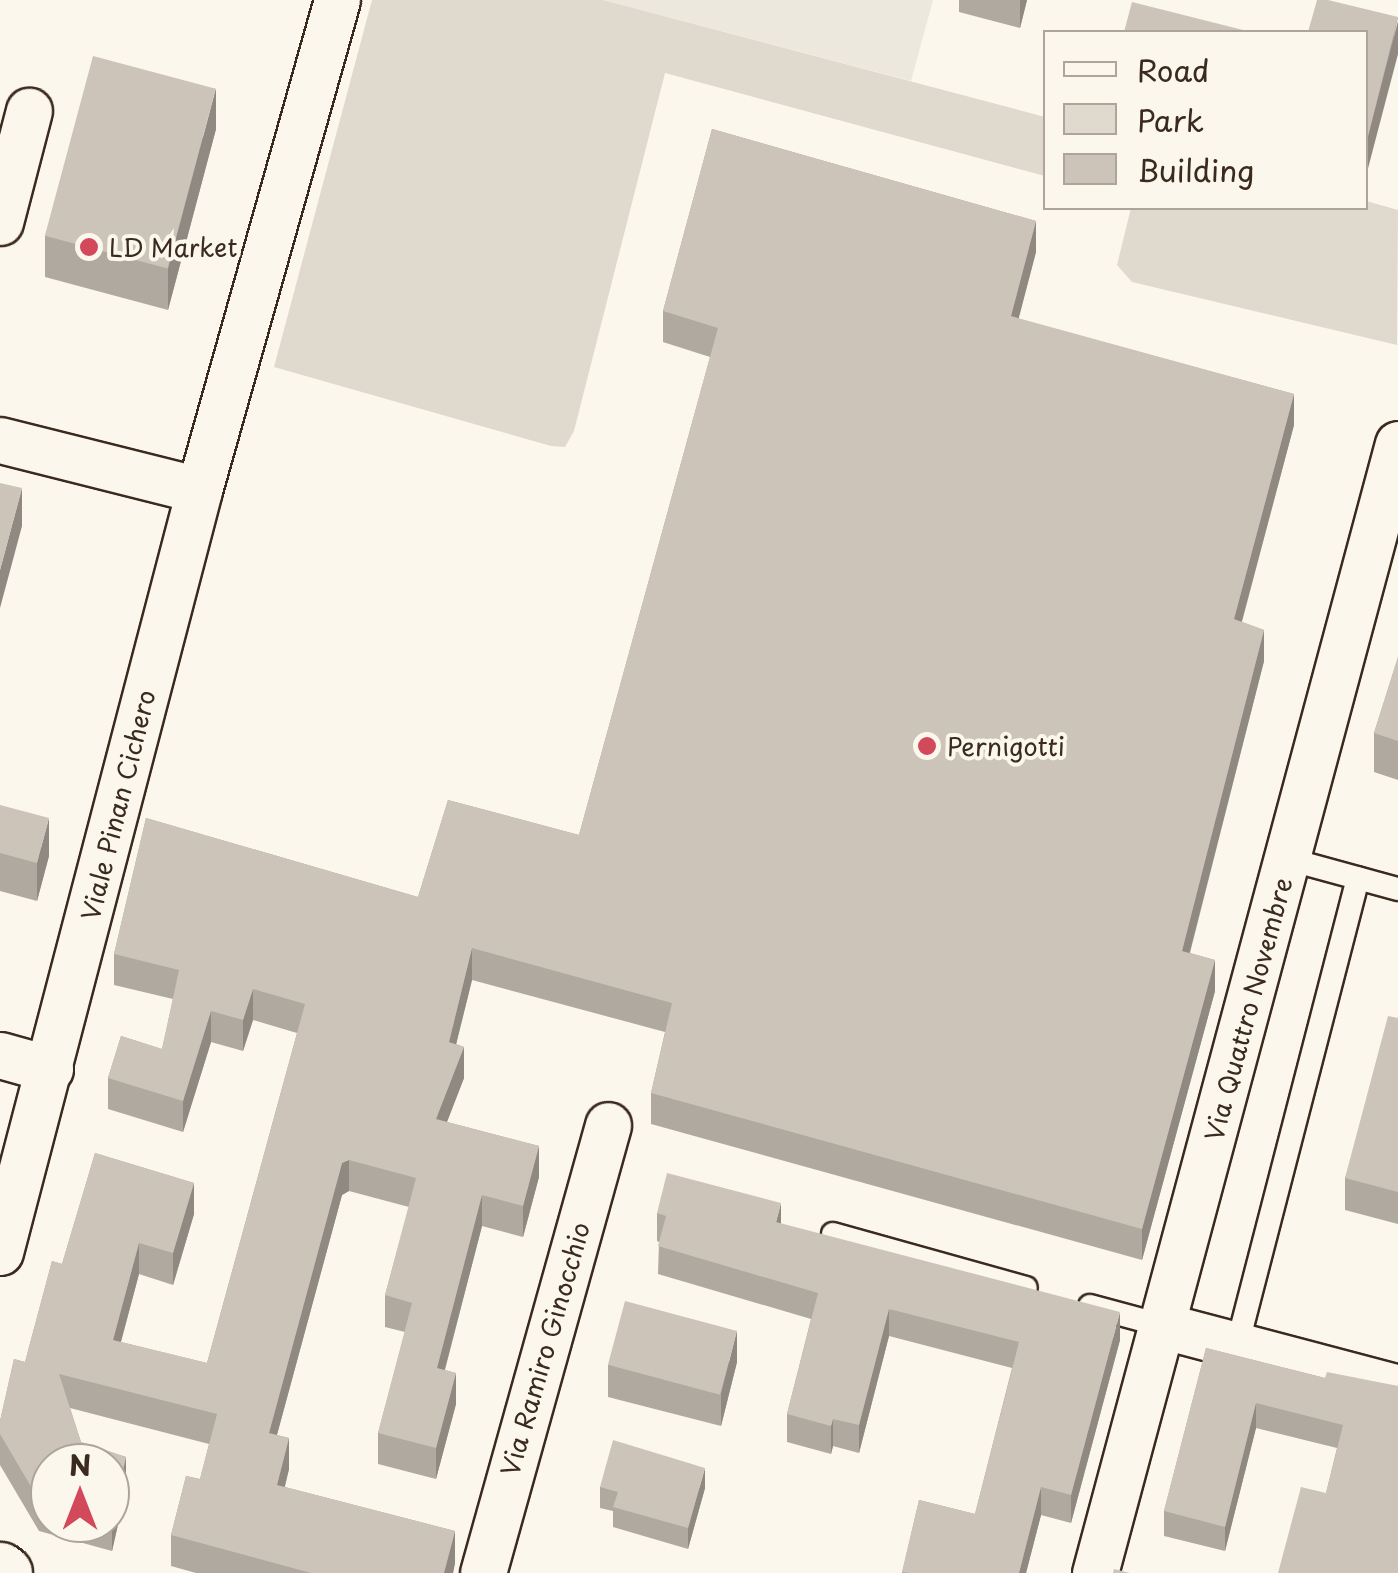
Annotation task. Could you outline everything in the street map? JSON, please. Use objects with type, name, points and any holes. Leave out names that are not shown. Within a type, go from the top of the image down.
[{"type":"street","name":"Viale Pinan Cichero","points":[[0,1252],[199,490],[337,0]]},
{"type":"street","points":[[0,222],[29,111]]},
{"type":"street","points":[[0,440],[199,490]]},
{"type":"street","name":"Via Quattro Novembre","points":[[1095,1573],[1398,444]]},
{"type":"street","points":[[0,1055],[50,1069]]},
{"type":"street","name":"Via Ramiro Ginocchio","points":[[482,1573],[608,1125]]},
{"type":"street","points":[[1164,1326],[1398,1388]]},
{"type":"lane","points":[[1288,859],[1398,889]]},
{"type":"lane","points":[[1236,1346],[1358,878]]},
{"type":"lane","points":[[833,1234],[1164,1326]]},
{"type":"shaded area","points":[[603,0],[933,0],[911,81]]},
{"type":"green space","points":[[372,0],[603,0],[1043,116],[1043,175],[665,73],[574,431],[565,447],[274,367]]},
{"type":"green space","points":[[1368,202],[1398,210],[1397,345],[1132,282],[1117,265],[1131,210],[1368,210]]},
{"type":"building","points":[[1317,0],[1398,17],[1368,136],[1368,30],[1309,30]]},
{"type":"building","points":[[1132,2],[1243,30],[1125,30]]},
{"type":"building","points":[[93,56],[216,89],[168,269],[45,236]]},
{"type":"building","name":"Pernigotti","points":[[712,129],[1036,221],[1011,316],[1294,394],[1234,619],[1264,630],[1182,951],[1215,960],[1142,1229],[651,1093],[672,1003],[472,948],[449,1042],[464,1047],[436,1119],[539,1146],[523,1206],[482,1195],[437,1368],[456,1373],[436,1448],[378,1433],[412,1303],[385,1295],[416,1178],[349,1160],[342,1163],[269,1433],[289,1438],[277,1485],[455,1531],[444,1573],[311,1573],[171,1535],[186,1476],[200,1479],[217,1414],[59,1374],[84,1443],[30,1443],[30,1485],[0,1434],[0,1421],[14,1359],[25,1362],[52,1261],[62,1264],[95,1153],[194,1183],[173,1253],[139,1243],[113,1340],[207,1363],[305,1004],[253,989],[243,1020],[211,1011],[183,1101],[108,1078],[121,1036],[162,1049],[179,970],[114,954],[146,818],[418,897],[448,800],[579,835],[718,328],[663,311]]},
{"type":"building","points":[[0,483],[22,488],[0,570]]},
{"type":"building","points":[[1398,657],[1398,741],[1374,733]]},
{"type":"building","points":[[0,805],[49,818],[37,863],[0,853]]},
{"type":"building","points":[[1388,1016],[1398,1018],[1398,1192],[1345,1178]]},
{"type":"building","points":[[667,1173],[781,1203],[776,1222],[1120,1312],[1071,1495],[1041,1487],[1019,1573],[902,1572],[919,1500],[975,1514],[1019,1342],[889,1309],[859,1425],[833,1419],[831,1426],[787,1414],[818,1293],[658,1246],[666,1216],[657,1213]]},
{"type":"building","points":[[625,1301],[737,1331],[720,1395],[608,1365]]},
{"type":"building","points":[[1206,1348],[1325,1378],[1327,1372],[1398,1386],[1398,1573],[1278,1573],[1301,1487],[1326,1493],[1343,1425],[1256,1403],[1225,1527],[1164,1511]]},
{"type":"building","points":[[613,1440],[705,1468],[688,1528],[613,1507],[618,1492],[600,1487]]},
{"type":"place","name":"LD Market","points":[[89,247]]},
{"type":"place","name":"Pernigotti","points":[[927,746]]}]
